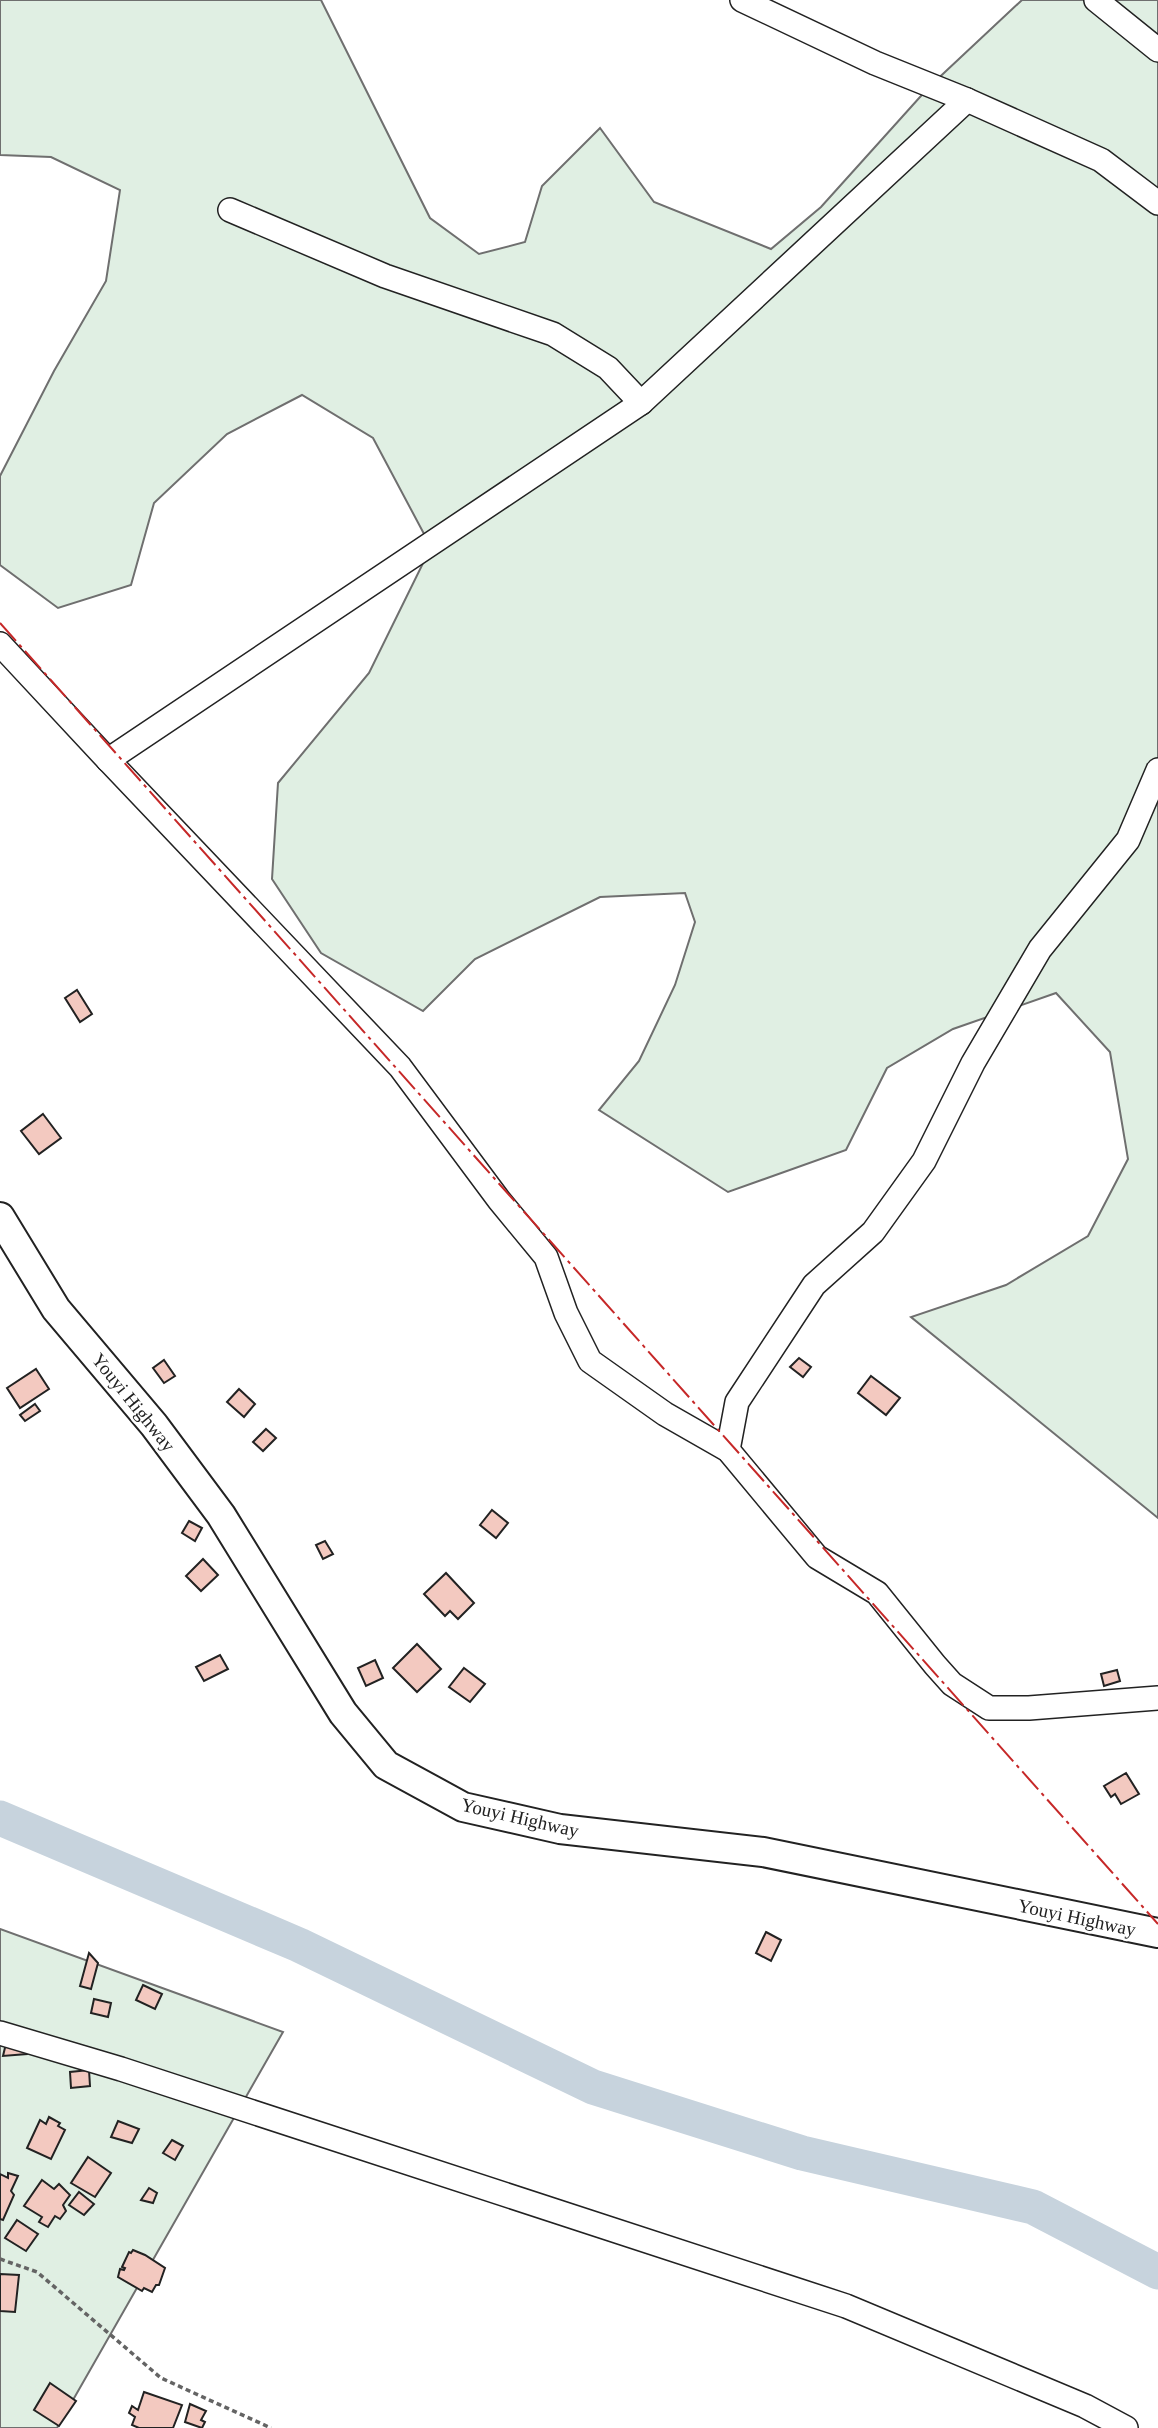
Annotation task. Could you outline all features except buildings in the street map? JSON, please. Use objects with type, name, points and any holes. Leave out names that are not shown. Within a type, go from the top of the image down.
[{"type":"main road","name":"Youyi Highway","points":[[0,1217],[56,1309],[155,1425],[221,1514],[343,1713],[386,1765],[463,1807],[559,1829],[763,1852],[1158,1933]]},
{"type":"street","points":[[742,0],[875,63],[967,100],[1101,160],[1158,203]]},
{"type":"street","points":[[1096,0],[1158,50]]},
{"type":"street","points":[[108,760],[640,403],[967,100]]},
{"type":"street","points":[[230,210],[385,276],[553,334],[608,368],[640,403]]},
{"type":"street","points":[[0,644],[400,1067],[499,1200],[546,1257],[566,1313],[590,1361],[664,1414],[728,1450],[817,1557],[877,1593],[952,1684],[989,1708],[1029,1708],[1158,1698]]},
{"type":"street","points":[[728,1450],[737,1402],[814,1285],[873,1232],[925,1161],[973,1063],[1040,949],[1128,840],[1158,770]]},
{"type":"street","points":[[0,2033],[134,2073],[846,2306],[1085,2406],[1126,2428]]},
{"type":"path","points":[[0,2259],[37,2272],[161,2378],[271,2428]]},
{"type":"green space","points":[[0,0],[321,0],[430,218],[479,254],[525,242],[542,186],[600,128],[654,202],[771,249],[821,207],[929,87],[1022,0],[1158,0],[1158,1518],[911,1317],[1006,1285],[1088,1236],[1128,1159],[1110,1052],[1056,993],[953,1029],[887,1068],[846,1150],[728,1192],[599,1110],[639,1061],[675,985],[695,922],[685,893],[600,897],[475,959],[423,1011],[321,953],[272,879],[278,783],[369,673],[431,547],[373,438],[302,395],[227,434],[154,503],[131,585],[58,608],[0,565],[0,476],[54,371],[106,281],[120,190],[51,157],[0,155]]},
{"type":"green space","points":[[0,1929],[283,2032],[57,2428],[0,2428]]},
{"type":"waterway","points":[[0,1818],[299,1945],[593,2087],[802,2153],[1033,2207],[1158,2272]]},
{"type":"power","points":[[0,623],[1158,1924]]}]
